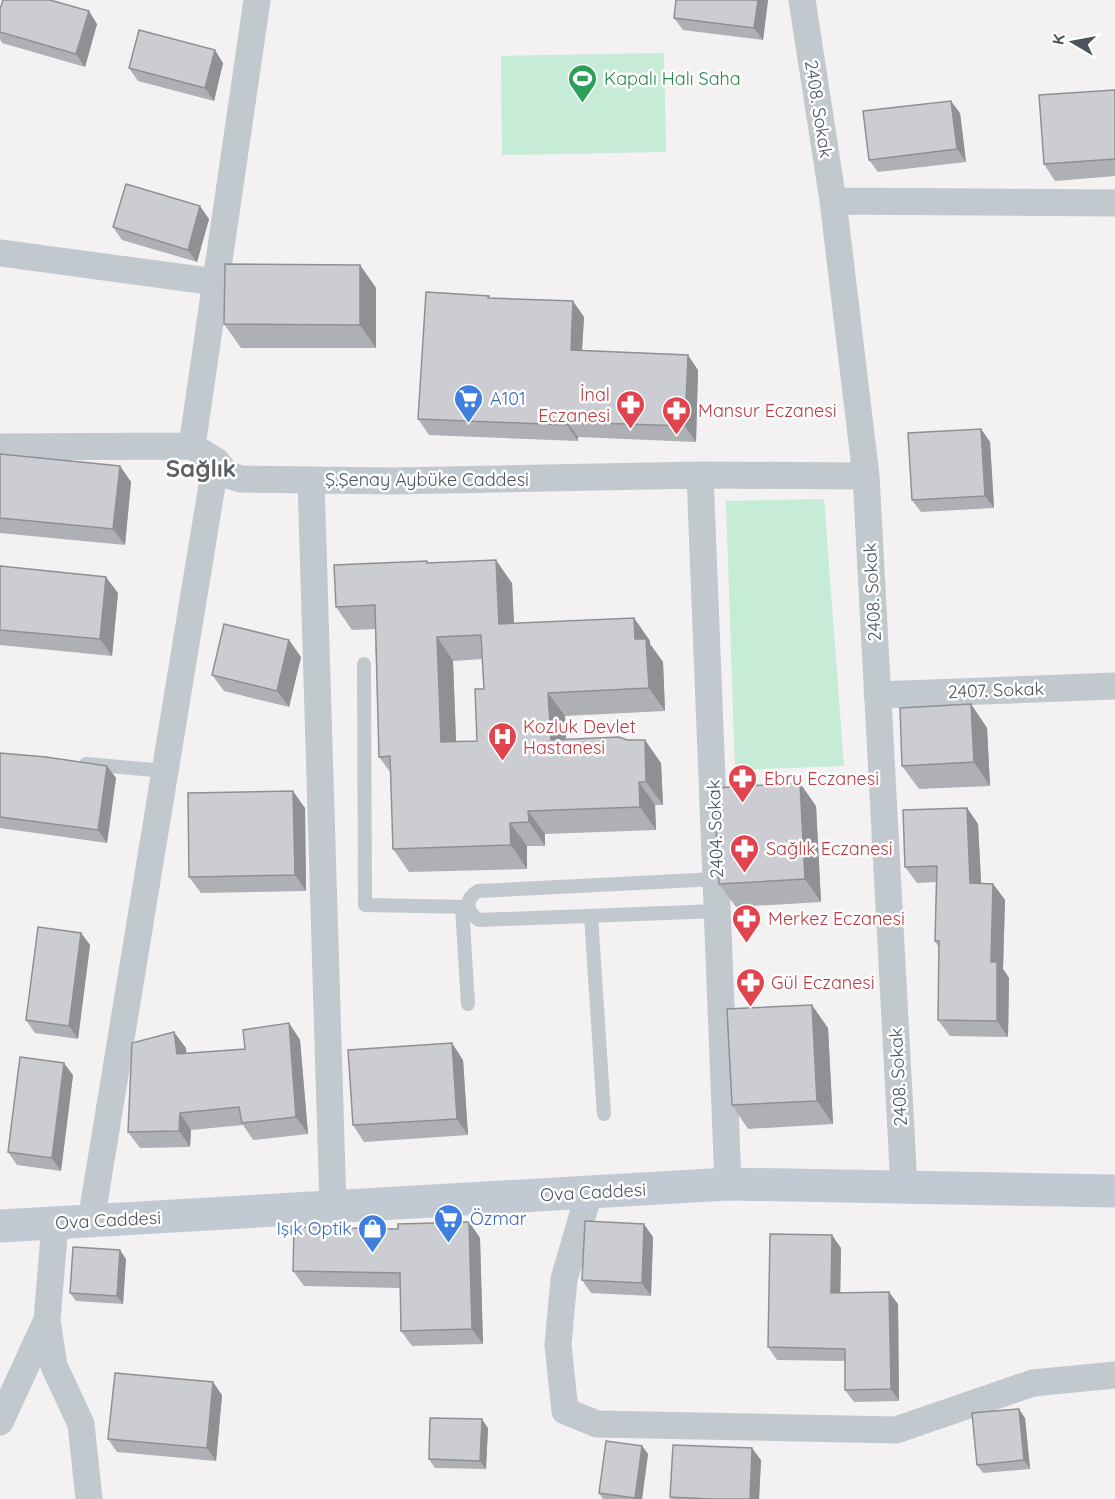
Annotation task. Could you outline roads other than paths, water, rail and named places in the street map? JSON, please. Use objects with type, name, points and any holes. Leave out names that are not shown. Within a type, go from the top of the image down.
[{"type":"street","points":[[0,447],[192,446],[257,0]]},
{"type":"street","name":"2408. Sokak","points":[[802,0],[833,201],[866,476],[904,1188]]},
{"type":"street","points":[[833,201],[1115,203]]},
{"type":"street","points":[[0,253],[216,282]]},
{"type":"street","name":"Ş.Şenay Aybüke Caddesi","points":[[192,446],[216,461],[228,475],[241,479],[393,481],[700,475],[866,476]]},
{"type":"street","points":[[91,1221],[216,461]]},
{"type":"street","name":"2404. Sokak","points":[[700,475],[728,1184]]},
{"type":"street","points":[[311,480],[333,1207]]},
{"type":"street","name":"2407. Sokak","points":[[878,694],[1115,686]]},
{"type":"street","name":"Ova Caddesi","points":[[0,1226],[728,1184],[1115,1191]]},
{"type":"street","points":[[589,1192],[564,1279],[558,1345],[565,1411],[597,1424],[896,1431],[1033,1383],[1115,1375]]},
{"type":"street","points":[[55,1224],[47,1320],[54,1366],[81,1424],[89,1499]]},
{"type":"street","points":[[0,1422],[47,1320]]},
{"type":"lane","points":[[364,664],[365,905],[465,907],[478,920],[718,911]]},
{"type":"lane","points":[[71,762],[165,771]]},
{"type":"lane","points":[[468,1004],[465,907],[473,894],[478,891],[717,879]]},
{"type":"lane","points":[[591,916],[604,1114]]},
{"type":"place","name":"Kapalı Halı Saha","points":[[583,104]]},
{"type":"place","name":"A101","points":[[469,424]]},
{"type":"place","name":"İnal Eczanesi","points":[[631,430]]},
{"type":"place","name":"Mansur Eczanesi","points":[[677,436]]},
{"type":"place","name":"Kozluk Devlet Hastanesi","points":[[502,762]]},
{"type":"place","name":"Ebru Eczanesi","points":[[743,804]]},
{"type":"place","name":"Sağlık Eczanesi","points":[[745,874]]},
{"type":"place","name":"Merkez Eczanesi","points":[[747,944]]},
{"type":"place","name":"Gül Eczanesi","points":[[750,1008]]},
{"type":"place","name":"Özmar","points":[[449,1244]]},
{"type":"place","name":"Işık Optik","points":[[373,1254]]},
{"type":"district","name":"Sağlık","points":[[201,468]]}]
